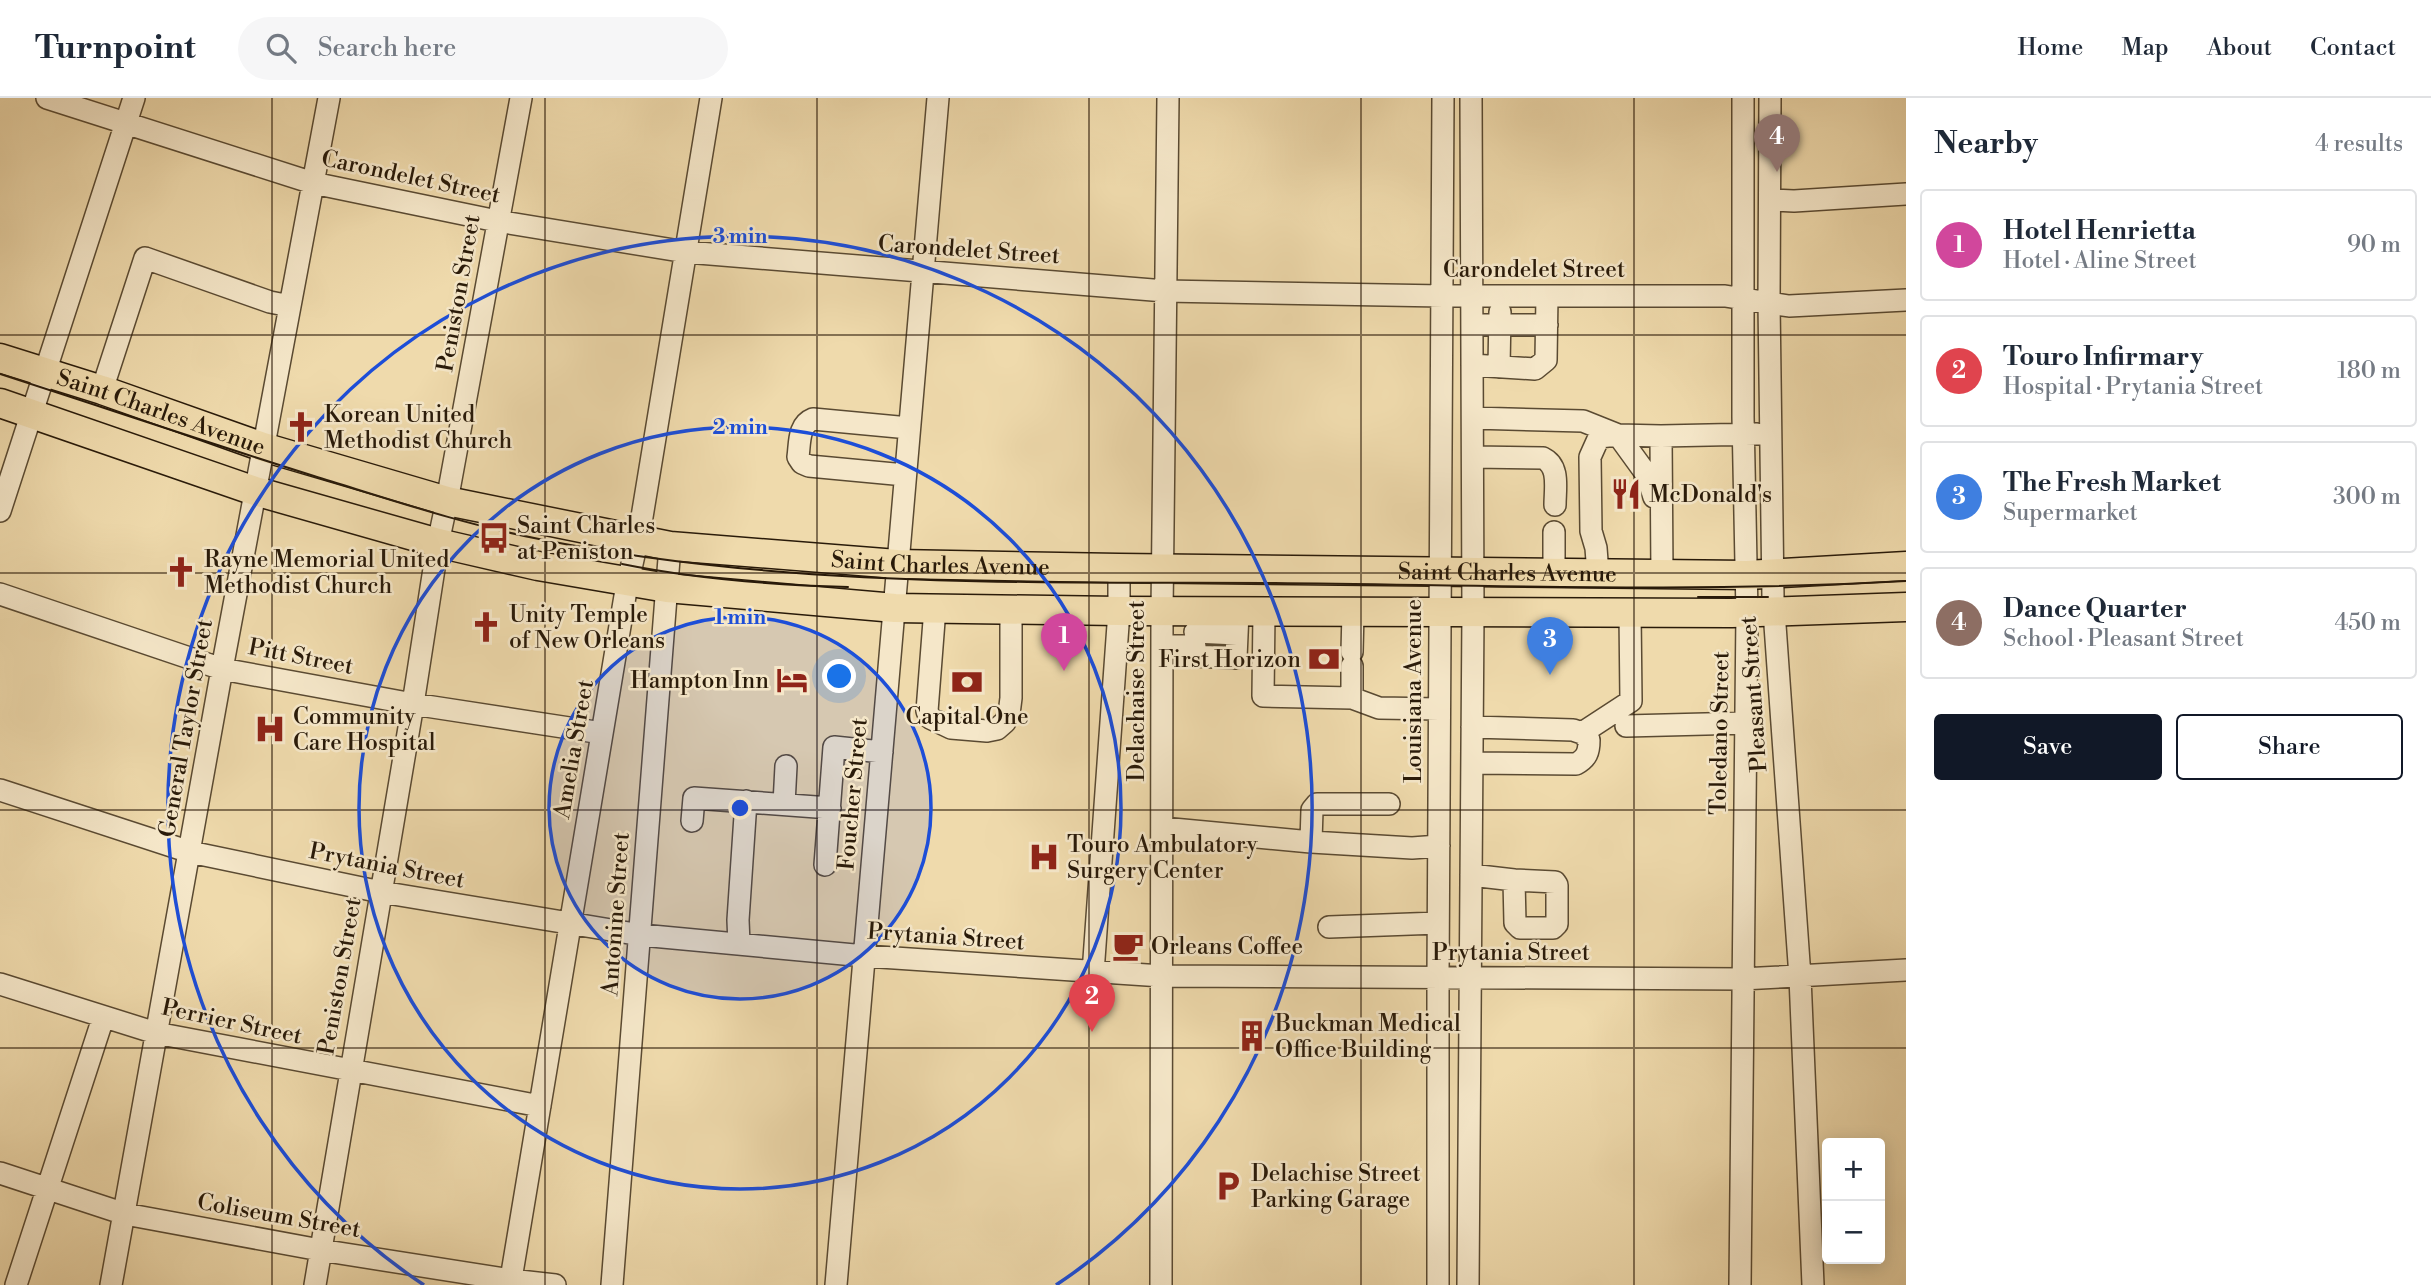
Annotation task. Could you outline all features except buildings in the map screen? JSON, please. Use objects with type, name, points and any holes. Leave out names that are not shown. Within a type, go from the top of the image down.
[{"type":"main road","name":"Saint Charles Avenue","points":[[0,358],[102,390],[263,447],[447,501],[670,546],[897,564],[1119,568],[1759,574],[1906,566]]},
{"type":"main road","name":"Saint Charles Avenue","points":[[0,403],[255,491],[438,543],[667,589],[895,608],[1163,611],[1195,630],[1247,619],[1353,612],[1760,612],[1906,607]]},
{"type":"street","name":"Carondelet Street","points":[[47,98],[313,183],[498,221],[685,252],[1165,291],[1443,296],[1725,296],[1789,306],[1906,300]]},
{"type":"street","points":[[0,511],[134,98]]},
{"type":"street","name":"General Taylor Street","points":[[111,1285],[222,668],[329,98]]},
{"type":"street","name":"Peniston Street","points":[[315,1285],[438,543],[521,98]]},
{"type":"street","name":"Amelia Street","points":[[510,1282],[602,733],[638,541],[711,98]]},
{"type":"street","name":"Foucher Street","points":[[836,1285],[938,98]]},
{"type":"street","name":"Delachaise Street","points":[[1161,1285],[1163,568],[1168,98]]},
{"type":"street","name":"Louisiana Avenue","points":[[1438,1285],[1443,98]]},
{"type":"street","points":[[1468,1285],[1473,613],[1471,98]]},
{"type":"street","name":"Toledano Street","points":[[1740,1285],[1745,723],[1760,612],[1759,574],[1743,434],[1743,98]]},
{"type":"street","points":[[1759,574],[1770,434],[1770,98]]},
{"type":"street","points":[[1770,200],[1906,194]]},
{"type":"street","points":[[102,390],[145,258],[270,302],[290,306]]},
{"type":"street","points":[[1499,367],[1500,296]]},
{"type":"street","points":[[1442,374],[1499,367],[1535,369],[1542,365],[1546,360],[1547,296]]},
{"type":"street","points":[[1472,325],[1547,325]]},
{"type":"street","points":[[1473,418],[1583,421],[1618,435],[1647,475],[1654,493],[1660,530]]},
{"type":"street","points":[[905,475],[809,466],[798,457],[802,428],[813,419],[909,428]]},
{"type":"street","points":[[1598,574],[1596,548],[1591,531],[1590,457],[1599,437],[1770,434]]},
{"type":"street","points":[[1661,436],[1661,574]]},
{"type":"street","points":[[1473,457],[1543,458],[1550,461],[1555,469],[1555,505]]},
{"type":"street","points":[[1554,532],[1554,573]]},
{"type":"street","name":"Antonine Street","points":[[612,1285],[670,546]]},
{"type":"street","points":[[1093,973],[1119,611],[1119,568]]},
{"type":"street","name":"Pitt Street","points":[[0,594],[222,668],[413,704],[602,733]]},
{"type":"street","points":[[935,608],[927,711],[930,718],[951,728],[987,731],[997,729],[1009,714],[1011,609]]},
{"type":"street","points":[[1352,698],[1353,612]]},
{"type":"street","name":"Pleasant Street","points":[[1760,612],[1800,977],[1813,1285]]},
{"type":"street","points":[[1582,733],[1631,701],[1630,613]]},
{"type":"street","points":[[1163,646],[1195,630],[1194,656],[1236,659],[1247,619]]},
{"type":"street","points":[[1247,619],[1263,696],[1352,698],[1379,708],[1439,709]]},
{"type":"street","points":[[1626,726],[1745,723]]},
{"type":"street","points":[[1439,777],[1472,770],[1576,764],[1583,760],[1589,751],[1589,740],[1582,733],[1573,730],[1472,727]]},
{"type":"street","points":[[825,865],[835,747],[882,752]]},
{"type":"street","points":[[784,804],[786,766]]},
{"type":"street","name":"Prytania Street","points":[[0,790],[190,852],[381,891],[640,935],[865,956],[1162,976],[1742,979],[1906,970]]},
{"type":"street","points":[[692,821],[694,798],[830,808]]},
{"type":"street","points":[[739,944],[738,920],[746,801]]},
{"type":"street","points":[[1311,842],[1312,810],[1317,804],[1389,804]]},
{"type":"street","points":[[1162,828],[1311,842],[1412,848],[1438,846]]},
{"type":"street","points":[[1471,875],[1514,880]]},
{"type":"street","points":[[1329,927],[1438,923]]},
{"type":"street","name":"Perrier Street","points":[[0,984],[156,1033],[540,1106]]},
{"type":"street","points":[[16,1285],[103,1018]]},
{"type":"street","name":"Coliseum Street","points":[[0,1173],[125,1214],[510,1282],[555,1285]]},
{"type":"tram line","points":[[0,374],[314,476],[482,526],[630,555],[722,566],[813,574],[998,582],[1748,587],[1906,581]]},
{"type":"tram line","points":[[622,564],[734,580],[848,587]]},
{"type":"tram line","points":[[1698,597],[1768,597]]},
{"type":"place","name":"Dance Quarter","points":[[1777,172]]},
{"type":"place","name":"Korean United Methodist Church","points":[[301,427]]},
{"type":"place","name":"McDonald's","points":[[1626,494]]},
{"type":"place","name":"Saint Charles at Peniston","points":[[494,538]]},
{"type":"place","name":"Rayne Memorial United Methodist Church","points":[[181,572]]},
{"type":"place","name":"Unity Temple of New Orleans","points":[[486,627]]},
{"type":"place","name":"First Horizon","points":[[1324,659]]},
{"type":"place","name":"Hotel Henrietta","points":[[1064,671]]},
{"type":"place","name":"The Fresh Market","points":[[1550,675]]},
{"type":"place","name":"Hampton Inn","points":[[792,680]]},
{"type":"place","name":"Capital One","points":[[967,682]]},
{"type":"place","name":"Community Care Hospital","points":[[270,729]]},
{"type":"place","name":"Touro Ambulatory Surgery Center","points":[[1044,857]]},
{"type":"place","name":"Orleans Coffee","points":[[1128,946]]},
{"type":"place","name":"Touro Infirmary","points":[[1092,1032]]},
{"type":"place","name":"Buckman Medical Office Building","points":[[1252,1036]]},
{"type":"place","name":"Delachise Street Parking Garage","points":[[1228,1186]]}]
